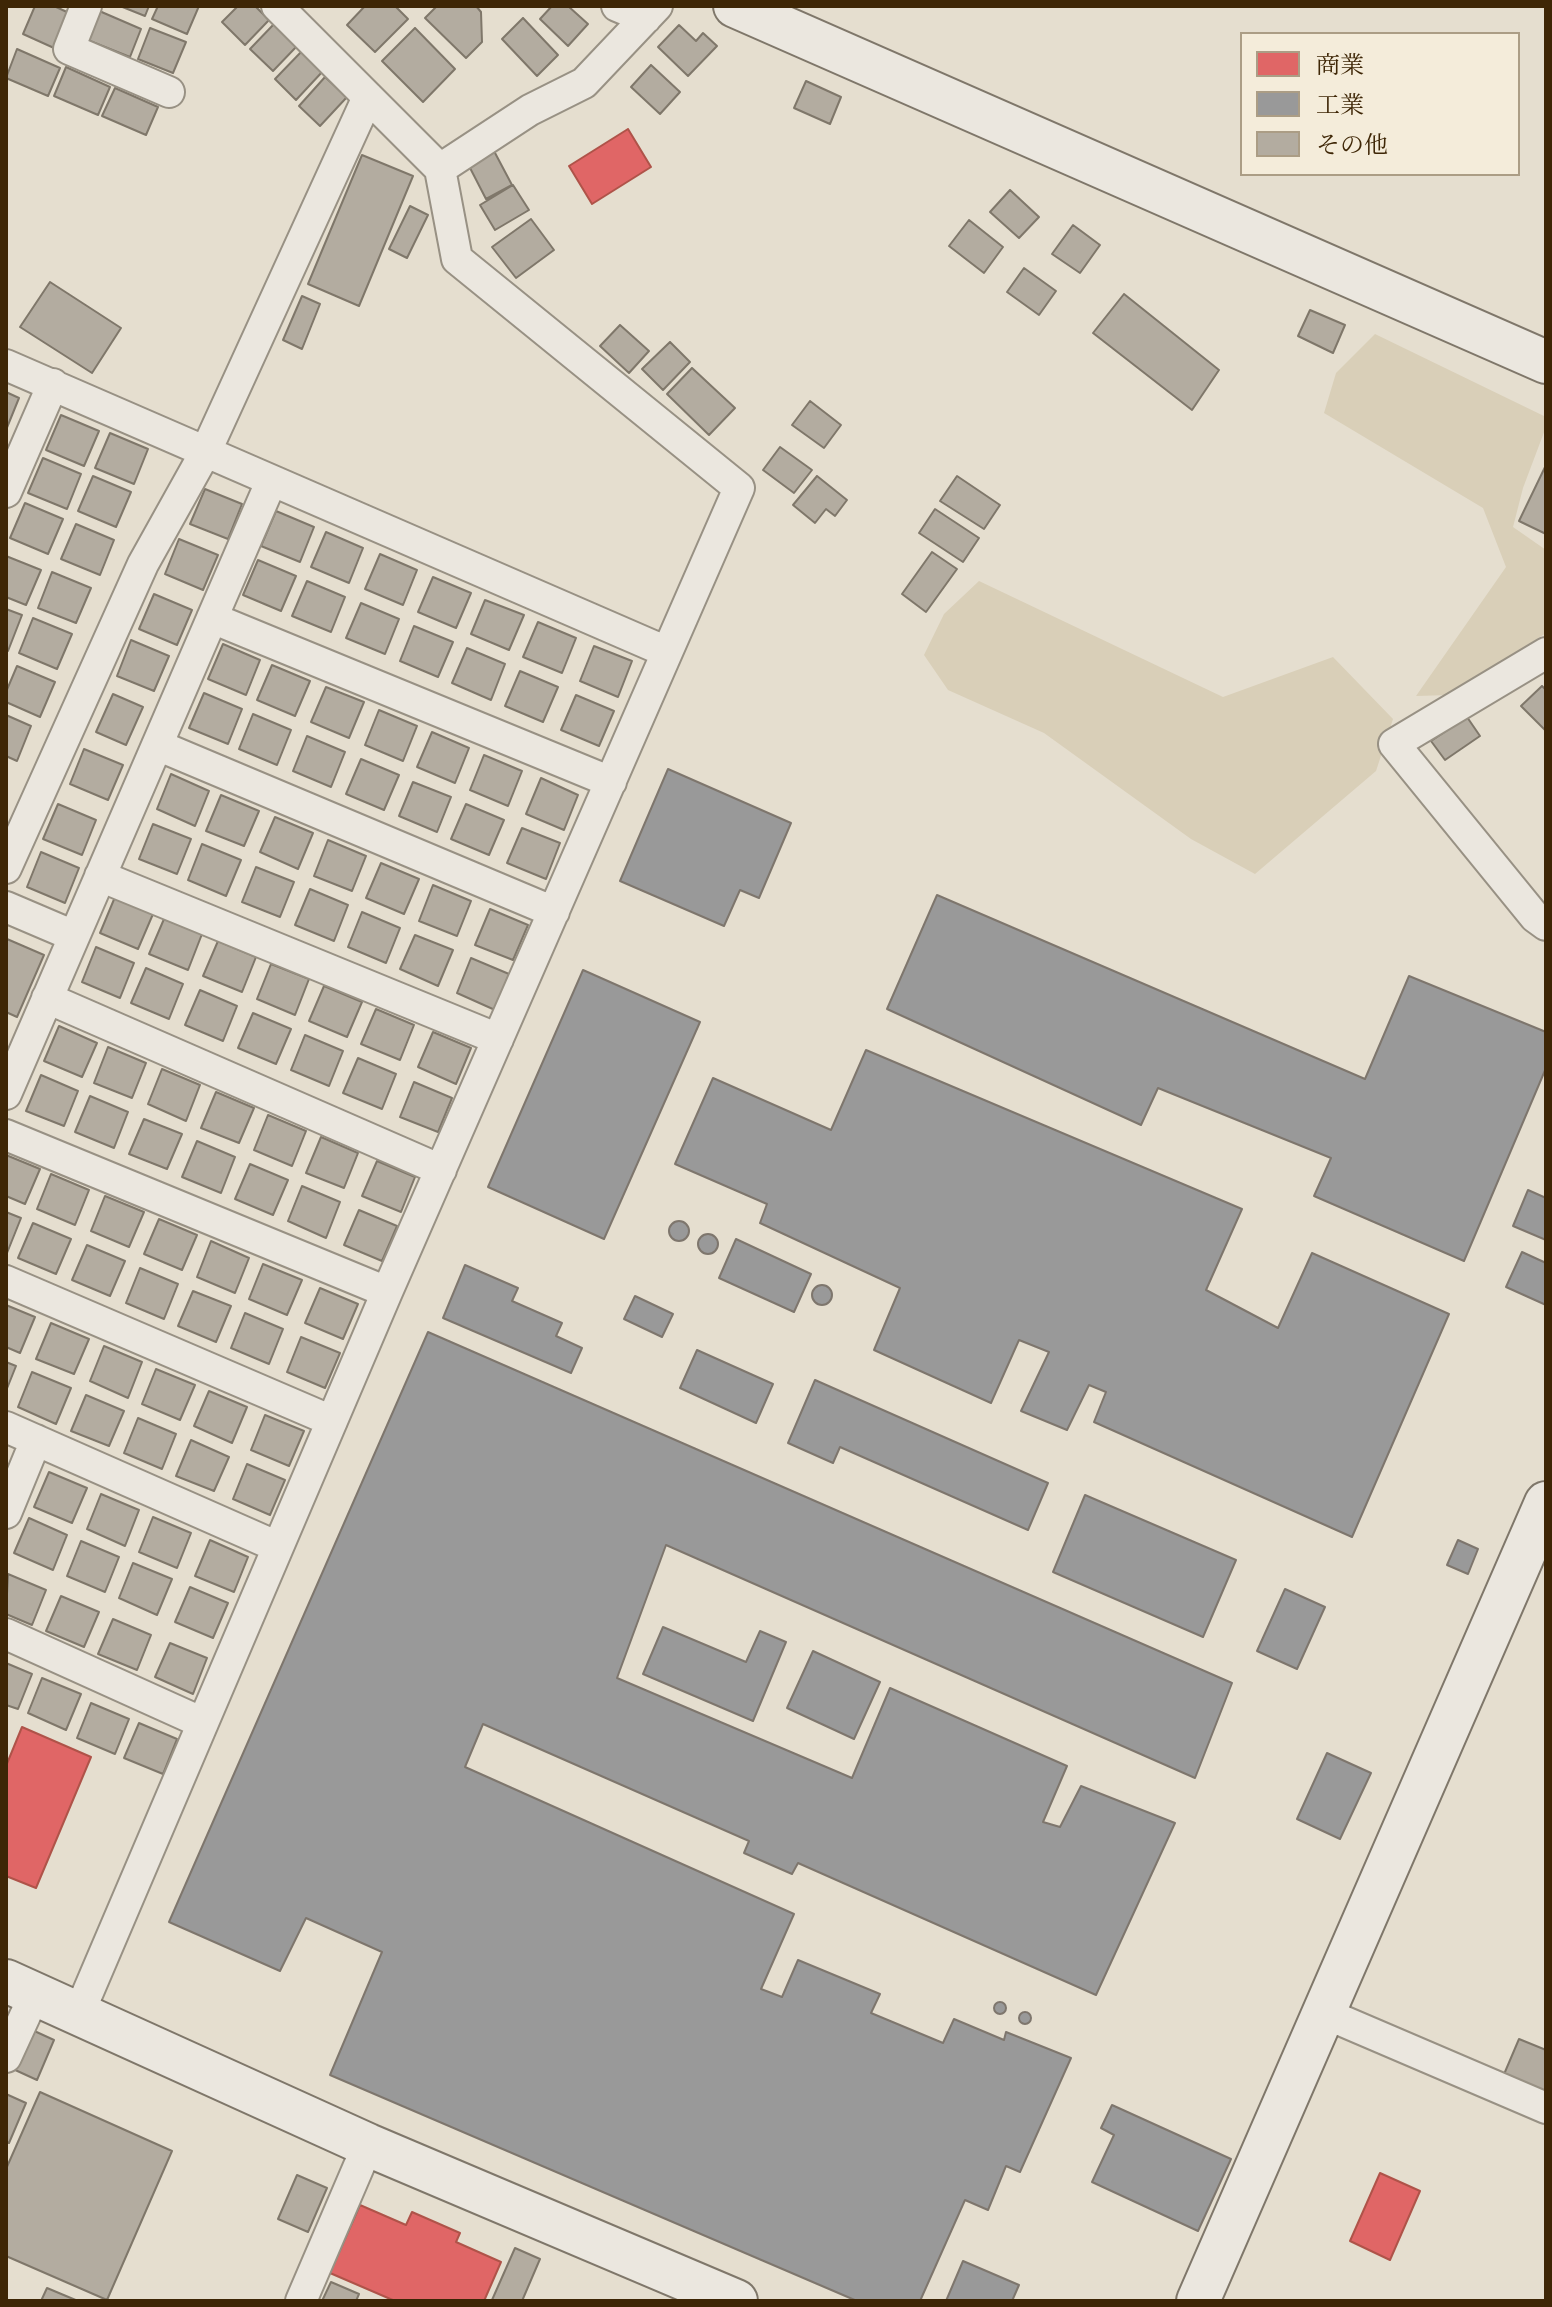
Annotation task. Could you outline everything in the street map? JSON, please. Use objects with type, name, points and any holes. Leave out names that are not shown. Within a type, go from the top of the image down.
[{"type":"street","points":[[86,6],[69,49],[169,92]]},
{"type":"street","points":[[79,2013],[387,1292],[739,488],[457,259],[440,169],[277,6]]},
{"type":"street","points":[[617,6],[651,12]]},
{"type":"street","points":[[735,6],[1546,362]]},
{"type":"street","points":[[440,169],[530,110],[584,83],[651,12]]},
{"type":"street","points":[[6,868],[143,564],[206,451],[368,97]]},
{"type":"street","points":[[6,365],[667,652]]},
{"type":"street","points":[[6,492],[53,384]]},
{"type":"street","points":[[6,1094],[271,482]]},
{"type":"street","points":[[212,618],[611,782]]},
{"type":"street","points":[[1546,653],[1394,744],[1535,917],[1546,925]]},
{"type":"street","points":[[157,745],[554,912]]},
{"type":"street","points":[[100,876],[498,1039]]},
{"type":"street","points":[[6,907],[74,936]]},
{"type":"street","points":[[47,998],[441,1170]]},
{"type":"street","points":[[6,1135],[387,1292]]},
{"type":"street","points":[[6,1281],[332,1421]]},
{"type":"street","points":[[6,1427],[278,1547]]},
{"type":"street","points":[[6,1513],[36,1440]]},
{"type":"street","points":[[1198,2301],[1324,2013],[1535,1559],[1546,1503]]},
{"type":"street","points":[[6,1634],[203,1723]]},
{"type":"street","points":[[6,2057],[20,1988],[368,2145],[736,2301]]},
{"type":"street","points":[[1324,2013],[1546,2108]]},
{"type":"street","points":[[301,2301],[368,2145]]},
{"type":"shaded area","points":[[1375,334],[1546,417],[1546,427],[1523,488],[1513,527],[1546,550],[1546,633],[1450,695],[1416,696],[1506,567],[1483,508],[1324,413],[1336,373]]},
{"type":"shaded area","points":[[979,581],[1223,697],[1333,657],[1393,719],[1376,771],[1255,874],[1191,839],[1044,733],[948,690],[924,655],[944,614]]},
{"type":"building: 商業","points":[[628,129],[651,167],[592,204],[569,166]]},
{"type":"building: 商業","points":[[22,1727],[91,1757],[36,1888],[6,1876],[6,1766]]},
{"type":"building: 商業","points":[[1380,2173],[1420,2191],[1390,2260],[1350,2241]]},
{"type":"building: 商業","points":[[360,2205],[406,2225],[412,2212],[460,2233],[456,2242],[501,2262],[484,2301],[395,2301],[330,2273]]},
{"type":"building: 工業","points":[[668,769],[791,823],[759,898],[740,890],[724,926],[620,881]]},
{"type":"building: 工業","points":[[937,895],[1365,1079],[1409,976],[1546,1032],[1546,1068],[1464,1261],[1314,1196],[1331,1158],[1158,1088],[1141,1125],[887,1009]]},
{"type":"building: 工業","points":[[583,970],[700,1022],[604,1239],[488,1187]]},
{"type":"building: 工業","points":[[866,1050],[1242,1209],[1206,1290],[1278,1328],[1312,1253],[1449,1314],[1352,1537],[1094,1422],[1106,1392],[1089,1385],[1067,1430],[1021,1411],[1049,1352],[1019,1340],[991,1403],[874,1350],[900,1288],[760,1223],[767,1204],[675,1164],[713,1078],[831,1130]]},
{"type":"building: 工業","points":[[1528,1190],[1546,1198],[1546,1240],[1513,1226]]},
{"type":"building: 工業","points":[[679,1221],[686,1224],[689,1231],[686,1238],[679,1241],[672,1238],[669,1231],[672,1224]]},
{"type":"building: 工業","points":[[708,1234],[715,1237],[718,1244],[715,1251],[708,1254],[701,1251],[698,1244],[701,1237]]},
{"type":"building: 工業","points":[[736,1239],[811,1274],[794,1312],[719,1278]]},
{"type":"building: 工業","points":[[1522,1252],[1546,1263],[1546,1305],[1506,1287]]},
{"type":"building: 工業","points":[[465,1265],[518,1288],[512,1301],[562,1323],[556,1336],[582,1348],[571,1373],[443,1318]]},
{"type":"building: 工業","points":[[822,1285],[829,1288],[832,1295],[829,1302],[822,1305],[815,1302],[812,1295],[815,1288]]},
{"type":"building: 工業","points":[[635,1296],[673,1314],[662,1337],[624,1319]]},
{"type":"building: 工業","points":[[428,1332],[1232,1683],[1195,1778],[666,1545],[617,1678],[852,1778],[890,1688],[1067,1766],[1043,1822],[1060,1827],[1081,1786],[1175,1823],[1096,1995],[798,1863],[792,1874],[744,1853],[749,1841],[483,1724],[465,1767],[794,1914],[761,1989],[782,1997],[798,1960],[880,1994],[871,2013],[943,2043],[954,2019],[1004,2040],[1006,2032],[1071,2058],[1020,2172],[1006,2166],[988,2210],[965,2200],[920,2301],[857,2301],[330,2075],[382,1952],[306,1918],[280,1971],[169,1922]]},
{"type":"building: 工業","points":[[697,1350],[773,1384],[756,1423],[680,1388]]},
{"type":"building: 工業","points":[[815,1380],[1048,1483],[1028,1530],[840,1447],[833,1463],[788,1443]]},
{"type":"building: 工業","points":[[1085,1495],[1236,1560],[1203,1637],[1053,1572]]},
{"type":"building: 工業","points":[[1458,1540],[1478,1549],[1468,1574],[1447,1565]]},
{"type":"building: 工業","points":[[1285,1589],[1325,1607],[1297,1669],[1257,1651]]},
{"type":"building: 工業","points":[[663,1627],[746,1662],[760,1631],[786,1642],[753,1721],[643,1674]]},
{"type":"building: 工業","points":[[813,1651],[880,1682],[854,1739],[787,1708]]},
{"type":"building: 工業","points":[[1327,1753],[1371,1773],[1340,1839],[1297,1819]]},
{"type":"building: 工業","points":[[1000,2002],[1006,2008],[1000,2014],[994,2008]]},
{"type":"building: 工業","points":[[1025,2012],[1031,2018],[1025,2024],[1019,2018]]},
{"type":"building: 工業","points":[[1112,2105],[1231,2159],[1198,2231],[1092,2182],[1114,2135],[1101,2128]]},
{"type":"building: 工業","points":[[963,2261],[1019,2285],[1012,2301],[946,2301]]},
{"type":"building: その他","points":[[35,6],[54,6],[69,13],[54,48],[23,34]]},
{"type":"building: その他","points":[[120,6],[149,6],[145,16]]},
{"type":"building: その他","points":[[158,6],[199,6],[187,34],[152,19]]},
{"type":"building: その他","points":[[238,6],[255,6],[269,20],[245,45],[222,22]]},
{"type":"building: その他","points":[[365,6],[395,6],[408,19],[375,52],[347,25]]},
{"type":"building: その他","points":[[437,6],[476,6],[481,12],[482,42],[466,58],[425,18]]},
{"type":"building: その他","points":[[552,6],[568,6],[588,24],[568,46],[540,19]]},
{"type":"building: その他","points":[[97,10],[141,29],[130,57],[85,39]]},
{"type":"building: その他","points":[[523,18],[558,55],[537,76],[502,39]]},
{"type":"building: その他","points":[[274,24],[297,46],[273,71],[250,49]]},
{"type":"building: その他","points":[[679,25],[696,41],[703,33],[717,46],[688,76],[658,47]]},
{"type":"building: その他","points":[[150,28],[186,42],[173,73],[138,59]]},
{"type":"building: その他","points":[[415,28],[455,69],[423,102],[382,61]]},
{"type":"building: その他","points":[[17,49],[60,68],[48,96],[6,78]]},
{"type":"building: その他","points":[[302,51],[323,71],[296,100],[275,79]]},
{"type":"building: その他","points":[[651,65],[680,92],[660,114],[631,87]]},
{"type":"building: その他","points":[[66,67],[110,87],[98,115],[54,96]]},
{"type":"building: その他","points":[[325,77],[347,97],[320,126],[299,106]]},
{"type":"building: その他","points":[[806,81],[841,97],[830,124],[794,108]]},
{"type":"building: その他","points":[[115,88],[158,107],[146,135],[102,116]]},
{"type":"building: その他","points":[[494,151],[512,185],[486,199],[468,164]]},
{"type":"building: その他","points":[[362,155],[413,176],[359,306],[308,284]]},
{"type":"building: その他","points":[[513,185],[529,210],[495,230],[480,205]]},
{"type":"building: その他","points":[[1010,190],[1039,217],[1019,238],[990,212]]},
{"type":"building: その他","points":[[410,206],[428,215],[407,258],[389,249]]},
{"type":"building: その他","points":[[531,219],[554,250],[516,278],[492,247]]},
{"type":"building: その他","points":[[969,220],[1003,247],[984,273],[949,246]]},
{"type":"building: その他","points":[[1073,225],[1100,245],[1080,273],[1052,254]]},
{"type":"building: その他","points":[[1024,268],[1056,291],[1039,315],[1007,292]]},
{"type":"building: その他","points":[[50,282],[121,328],[92,373],[20,327]]},
{"type":"building: その他","points":[[1124,294],[1219,370],[1192,410],[1093,333]]},
{"type":"building: その他","points":[[302,296],[320,304],[302,349],[283,340]]},
{"type":"building: その他","points":[[1310,310],[1345,325],[1333,353],[1298,336]]},
{"type":"building: その他","points":[[620,325],[649,351],[629,373],[600,346]]},
{"type":"building: その他","points":[[670,342],[690,362],[663,390],[642,369]]},
{"type":"building: その他","points":[[692,368],[735,408],[709,435],[667,394]]},
{"type":"building: その他","points":[[6,392],[19,398],[6,430]]},
{"type":"building: その他","points":[[810,401],[841,425],[824,448],[792,425]]},
{"type":"building: その他","points":[[61,415],[99,431],[84,466],[46,450]]},
{"type":"building: その他","points":[[110,433],[148,449],[134,484],[95,468]]},
{"type":"building: その他","points":[[780,447],[812,470],[794,493],[763,470]]},
{"type":"building: その他","points":[[43,458],[81,474],[67,509],[28,493]]},
{"type":"building: その他","points":[[1546,465],[1546,534],[1519,521]]},
{"type":"building: その他","points":[[93,476],[131,492],[116,527],[78,511]]},
{"type":"building: その他","points":[[817,476],[847,500],[835,516],[826,509],[815,523],[793,505]]},
{"type":"building: その他","points":[[957,476],[1000,505],[984,529],[940,501]]},
{"type":"building: その他","points":[[205,489],[242,504],[228,539],[190,524]]},
{"type":"building: その他","points":[[25,503],[63,519],[48,554],[10,538]]},
{"type":"building: その他","points":[[935,509],[979,538],[963,562],[919,533]]},
{"type":"building: その他","points":[[276,511],[314,527],[300,562],[261,546]]},
{"type":"building: その他","points":[[76,524],[114,540],[100,575],[61,559]]},
{"type":"building: その他","points":[[326,532],[363,548],[349,583],[311,567]]},
{"type":"building: その他","points":[[179,539],[218,555],[203,590],[165,574]]},
{"type":"building: その他","points":[[932,552],[957,569],[926,612],[902,594]]},
{"type":"building: その他","points":[[380,554],[417,570],[403,605],[365,589]]},
{"type":"building: その他","points":[[6,556],[41,570],[26,605],[6,597]]},
{"type":"building: その他","points":[[258,560],[296,576],[281,611],[243,595]]},
{"type":"building: その他","points":[[52,572],[91,588],[76,623],[38,608]]},
{"type":"building: その他","points":[[433,577],[471,593],[456,628],[418,612]]},
{"type":"building: その他","points":[[307,581],[345,597],[331,632],[292,616]]},
{"type":"building: その他","points":[[154,594],[192,610],[177,645],[139,629]]},
{"type":"building: その他","points":[[485,600],[524,615],[509,650],[471,634]]},
{"type":"building: その他","points":[[361,603],[399,619],[385,654],[346,638]]},
{"type":"building: その他","points":[[6,609],[22,615],[8,651],[6,650]]},
{"type":"building: その他","points":[[33,618],[72,634],[57,669],[19,653]]},
{"type":"building: その他","points":[[538,622],[576,638],[562,673],[523,657]]},
{"type":"building: その他","points":[[414,626],[453,642],[438,677],[400,661]]},
{"type":"building: その他","points":[[131,640],[169,656],[154,691],[117,676]]},
{"type":"building: その他","points":[[223,644],[260,660],[246,695],[208,679]]},
{"type":"building: その他","points":[[594,646],[632,661],[618,697],[580,681]]},
{"type":"building: その他","points":[[467,648],[505,664],[491,700],[452,683]]},
{"type":"building: その他","points":[[272,665],[310,681],[295,716],[257,700]]},
{"type":"building: その他","points":[[17,666],[55,682],[40,717],[6,702],[6,692]]},
{"type":"building: その他","points":[[520,671],[558,687],[543,722],[505,706]]},
{"type":"building: その他","points":[[1542,686],[1546,690],[1546,731],[1521,706]]},
{"type":"building: その他","points":[[326,687],[364,702],[349,738],[311,722]]},
{"type":"building: その他","points":[[204,693],[242,709],[228,744],[189,728]]},
{"type":"building: その他","points":[[113,694],[143,707],[126,745],[96,732]]},
{"type":"building: その他","points":[[576,695],[614,711],[599,746],[561,730]]},
{"type":"building: その他","points":[[379,710],[417,726],[403,761],[365,745]]},
{"type":"building: その他","points":[[253,714],[291,730],[277,765],[239,749]]},
{"type":"building: その他","points":[[6,715],[31,726],[17,761],[6,756]]},
{"type":"building: その他","points":[[1467,717],[1480,736],[1445,760],[1431,741]]},
{"type":"building: その他","points":[[432,732],[469,748],[455,783],[417,767]]},
{"type":"building: その他","points":[[307,736],[345,752],[331,787],[293,771]]},
{"type":"building: その他","points":[[84,749],[123,765],[108,800],[70,784]]},
{"type":"building: その他","points":[[484,755],[522,771],[508,806],[470,790]]},
{"type":"building: その他","points":[[361,759],[399,775],[384,810],[346,794]]},
{"type":"building: その他","points":[[171,774],[209,791],[195,826],[157,809]]},
{"type":"building: その他","points":[[541,778],[578,795],[564,830],[526,814]]},
{"type":"building: その他","points":[[413,782],[451,797],[437,832],[399,816]]},
{"type":"building: その他","points":[[221,795],[259,811],[244,846],[206,831]]},
{"type":"building: その他","points":[[58,804],[96,820],[82,855],[43,839]]},
{"type":"building: その他","points":[[466,804],[504,820],[489,855],[451,839]]},
{"type":"building: その他","points":[[275,817],[313,833],[298,869],[260,852]]},
{"type":"building: その他","points":[[153,824],[191,839],[177,874],[139,859]]},
{"type":"building: その他","points":[[522,828],[560,843],[546,879],[507,863]]},
{"type":"building: その他","points":[[328,840],[366,856],[352,891],[314,876]]},
{"type":"building: その他","points":[[202,844],[241,860],[226,896],[188,880]]},
{"type":"building: その他","points":[[41,852],[79,868],[65,903],[27,887]]},
{"type":"building: その他","points":[[381,863],[419,879],[404,914],[366,898]]},
{"type":"building: その他","points":[[256,867],[294,882],[280,917],[242,902]]},
{"type":"building: その他","points":[[433,885],[471,901],[457,936],[419,921]]},
{"type":"building: その他","points":[[310,889],[348,905],[334,941],[295,925]]},
{"type":"building: その他","points":[[115,897],[153,914],[138,949],[100,933]]},
{"type":"building: その他","points":[[490,909],[528,925],[513,960],[475,945]]},
{"type":"building: その他","points":[[362,912],[400,928],[386,963],[348,947]]},
{"type":"building: その他","points":[[164,919],[202,934],[188,970],[149,954]]},
{"type":"building: その他","points":[[415,935],[453,950],[438,986],[400,969]]},
{"type":"building: その他","points":[[7,939],[44,955],[17,1017],[6,1012]]},
{"type":"building: その他","points":[[218,941],[256,957],[242,992],[203,976]]},
{"type":"building: その他","points":[[96,947],[134,963],[120,998],[82,982]]},
{"type":"building: その他","points":[[471,958],[509,974],[495,1010],[457,993]]},
{"type":"building: その他","points":[[271,964],[309,979],[295,1015],[257,999]]},
{"type":"building: その他","points":[[146,968],[183,984],[169,1019],[131,1003]]},
{"type":"building: その他","points":[[324,986],[362,1002],[347,1037],[309,1021]]},
{"type":"building: その他","points":[[200,990],[237,1006],[223,1041],[185,1025]]},
{"type":"building: その他","points":[[376,1009],[414,1025],[400,1060],[361,1044]]},
{"type":"building: その他","points":[[253,1013],[291,1029],[276,1064],[238,1048]]},
{"type":"building: その他","points":[[59,1026],[97,1043],[82,1077],[44,1061]]},
{"type":"building: その他","points":[[433,1032],[471,1048],[456,1084],[418,1067]]},
{"type":"building: その他","points":[[305,1035],[343,1051],[329,1086],[291,1070]]},
{"type":"building: その他","points":[[108,1047],[146,1063],[132,1098],[94,1083]]},
{"type":"building: その他","points":[[358,1058],[396,1074],[382,1109],[343,1093]]},
{"type":"building: その他","points":[[162,1069],[200,1085],[186,1121],[148,1104]]},
{"type":"building: その他","points":[[41,1075],[78,1091],[64,1126],[26,1111]]},
{"type":"building: その他","points":[[414,1082],[452,1098],[438,1132],[400,1117]]},
{"type":"building: その他","points":[[216,1092],[254,1108],[239,1143],[201,1128]]},
{"type":"building: その他","points":[[90,1096],[128,1112],[114,1148],[75,1132]]},
{"type":"building: その他","points":[[268,1115],[306,1131],[292,1166],[254,1150]]},
{"type":"building: その他","points":[[144,1119],[182,1134],[167,1169],[129,1154]]},
{"type":"building: その他","points":[[321,1137],[358,1153],[344,1188],[306,1173]]},
{"type":"building: その他","points":[[197,1141],[235,1157],[221,1193],[182,1177]]},
{"type":"building: その他","points":[[6,1155],[40,1169],[25,1204],[6,1196]]},
{"type":"building: その他","points":[[377,1161],[415,1177],[401,1212],[362,1196]]},
{"type":"building: その他","points":[[250,1164],[288,1180],[273,1215],[235,1199]]},
{"type":"building: その他","points":[[51,1174],[89,1190],[75,1225],[37,1209]]},
{"type":"building: その他","points":[[302,1186],[340,1202],[326,1238],[288,1221]]},
{"type":"building: その他","points":[[105,1196],[144,1212],[129,1247],[91,1231]]},
{"type":"building: その他","points":[[359,1210],[397,1226],[382,1261],[344,1245]]},
{"type":"building: その他","points":[[6,1212],[21,1218],[7,1253],[6,1252]]},
{"type":"building: その他","points":[[159,1219],[197,1235],[182,1270],[144,1254]]},
{"type":"building: その他","points":[[33,1223],[71,1239],[56,1274],[18,1258]]},
{"type":"building: その他","points":[[211,1241],[249,1258],[235,1293],[197,1277]]},
{"type":"building: その他","points":[[87,1245],[125,1261],[110,1296],[72,1280]]},
{"type":"building: その他","points":[[263,1264],[302,1280],[287,1315],[249,1299]]},
{"type":"building: その他","points":[[140,1268],[178,1284],[164,1319],[126,1303]]},
{"type":"building: その他","points":[[320,1288],[358,1304],[343,1339],[305,1323]]},
{"type":"building: その他","points":[[193,1291],[231,1306],[216,1342],[178,1326]]},
{"type":"building: その他","points":[[6,1305],[35,1317],[20,1353],[6,1347]]},
{"type":"building: その他","points":[[245,1313],[283,1329],[269,1364],[231,1348]]},
{"type":"building: その他","points":[[51,1323],[89,1339],[74,1374],[36,1359]]},
{"type":"building: その他","points":[[301,1337],[340,1353],[325,1388],[287,1372]]},
{"type":"building: その他","points":[[104,1346],[142,1362],[128,1398],[90,1381]]},
{"type":"building: その他","points":[[6,1362],[16,1366],[6,1391]]},
{"type":"building: その他","points":[[156,1369],[195,1385],[180,1420],[142,1404]]},
{"type":"building: その他","points":[[32,1372],[71,1388],[56,1424],[18,1407]]},
{"type":"building: その他","points":[[209,1391],[247,1407],[232,1443],[194,1426]]},
{"type":"building: その他","points":[[86,1395],[124,1411],[109,1446],[71,1431]]},
{"type":"building: その他","points":[[265,1415],[304,1431],[289,1466],[251,1450]]},
{"type":"building: その他","points":[[138,1418],[176,1434],[162,1469],[124,1453]]},
{"type":"building: その他","points":[[191,1440],[229,1457],[214,1491],[176,1476]]},
{"type":"building: その他","points":[[247,1464],[285,1480],[270,1515],[233,1499]]},
{"type":"building: その他","points":[[49,1472],[87,1488],[72,1523],[34,1507]]},
{"type":"building: その他","points":[[101,1494],[139,1510],[125,1546],[87,1529]]},
{"type":"building: その他","points":[[153,1517],[191,1533],[177,1568],[139,1552]]},
{"type":"building: その他","points":[[29,1518],[67,1535],[53,1570],[14,1553]]},
{"type":"building: その他","points":[[210,1540],[248,1557],[234,1592],[195,1576]]},
{"type":"building: その他","points":[[81,1541],[119,1557],[105,1592],[67,1576]]},
{"type":"building: その他","points":[[133,1563],[172,1579],[157,1615],[119,1598]]},
{"type":"building: その他","points":[[8,1574],[46,1590],[32,1625],[6,1614]]},
{"type":"building: その他","points":[[190,1587],[228,1603],[213,1638],[175,1622]]},
{"type":"building: その他","points":[[61,1596],[99,1612],[84,1647],[46,1631]]},
{"type":"building: その他","points":[[113,1619],[151,1635],[137,1670],[98,1654]]},
{"type":"building: その他","points":[[170,1643],[207,1658],[193,1694],[155,1677]]},
{"type":"building: その他","points":[[6,1663],[32,1674],[18,1709],[6,1705]]},
{"type":"building: その他","points":[[42,1678],[81,1694],[66,1730],[28,1713]]},
{"type":"building: その他","points":[[91,1703],[129,1719],[115,1754],[77,1738]]},
{"type":"building: その他","points":[[139,1723],[177,1739],[163,1774],[124,1758]]},
{"type":"building: その他","points":[[30,2029],[54,2040],[37,2080],[13,2069]]},
{"type":"building: その他","points":[[1519,2039],[1546,2050],[1546,2097],[1502,2079]]},
{"type":"building: その他","points":[[40,2092],[172,2151],[107,2300],[6,2256],[6,2169]]},
{"type":"building: その他","points":[[6,2094],[26,2103],[9,2143],[6,2142]]},
{"type":"building: その他","points":[[297,2175],[327,2188],[308,2232],[278,2219]]},
{"type":"building: その他","points":[[515,2248],[540,2259],[522,2301],[492,2300]]},
{"type":"building: その他","points":[[331,2282],[359,2294],[356,2301],[322,2301]]},
{"type":"building: その他","points":[[47,2288],[78,2301],[41,2301]]}]
